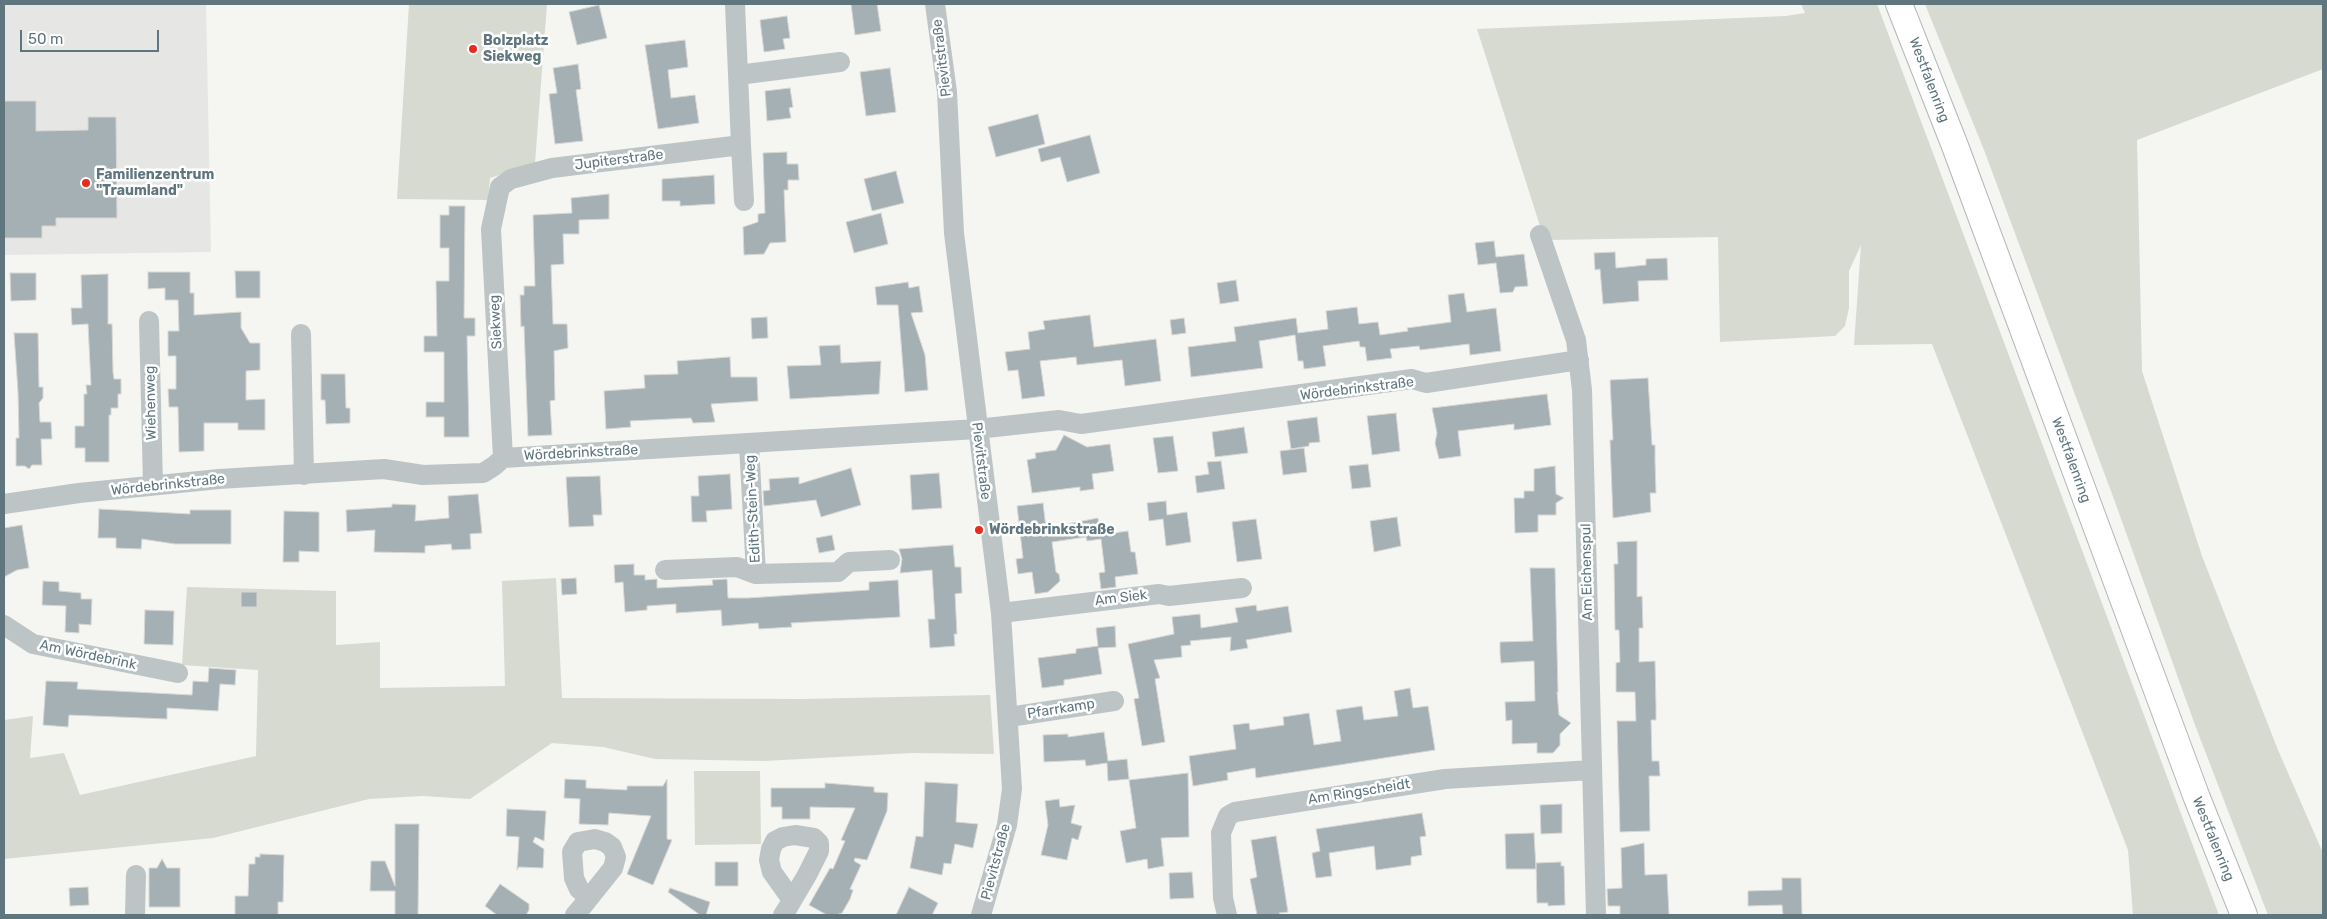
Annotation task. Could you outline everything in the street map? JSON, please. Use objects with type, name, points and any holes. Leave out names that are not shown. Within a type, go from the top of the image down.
[{"type":"main road","name":"Westfalenring","points":[[1899,4],[1962,165],[2196,798],[2244,915]]},
{"type":"street","points":[[735,4],[744,201]]},
{"type":"street","name":"Pievitstraße","points":[[935,4],[947,92],[954,233],[1001,613],[1009,717],[1012,789],[1007,825],[981,915]]},
{"type":"street","points":[[738,75],[840,62]]},
{"type":"street","name":"Jupiterstraße","points":[[500,187],[511,178],[552,168],[741,145]]},
{"type":"street","name":"Siekweg","points":[[500,187],[491,229],[503,458]]},
{"type":"street","name":"Am Eichenspul","points":[[1540,235],[1576,340],[1582,390],[1596,915]]},
{"type":"street","name":"Wiehenweg","points":[[149,321],[153,485]]},
{"type":"street","points":[[302,334],[304,475]]},
{"type":"street","name":"Wördebrinkstraße","points":[[4,504],[153,485],[384,469],[423,475],[482,473],[503,458],[977,430],[1059,420],[1081,424],[1412,379],[1426,382],[1579,360]]},
{"type":"street","name":"Edith-Stein-Weg","points":[[749,444],[756,574]]},
{"type":"street","name":"Edith-Stein-Weg","points":[[665,570],[737,566],[756,574],[838,572],[849,562],[890,560]]},
{"type":"street","name":"Am Siek","points":[[1001,613],[1159,594],[1169,596],[1242,588]]},
{"type":"street","name":"Am Wördebrink","points":[[4,625],[32,644],[178,673]]},
{"type":"street","name":"Pfarrkamp","points":[[1009,717],[1114,701]]},
{"type":"street","name":"Am Ringscheidt","points":[[1227,915],[1224,898],[1221,833],[1228,816],[1235,812],[1445,779],[1592,770]]},
{"type":"street","points":[[135,915],[136,875]]},
{"type":"street","points":[[575,915],[589,898]]},
{"type":"shaded area","points":[[4,4],[206,4],[211,252],[4,255]]},
{"type":"shaded area","points":[[409,4],[547,4],[535,163],[490,178],[488,200],[397,199]]},
{"type":"shaded area","points":[[1801,4],[1877,4],[2219,915],[2133,915],[2128,850],[1932,344],[1854,345],[1861,245],[1849,271],[1849,308],[1845,326],[1835,336],[1720,342],[1718,237],[1549,240],[1541,229],[1477,29],[1786,16],[1805,13]]},
{"type":"shaded area","points":[[1925,4],[2323,4],[2323,69],[2137,140],[2142,371],[2202,556],[2278,750],[2323,853],[2323,915],[2268,915],[2195,725],[2115,502],[1984,150]]},
{"type":"shaded area","points":[[556,578],[562,698],[803,699],[990,695],[994,754],[912,753],[764,761],[655,759],[603,747],[552,743],[470,799],[422,796],[369,799],[213,838],[4,859],[4,720],[33,716],[30,758],[64,753],[80,795],[256,756],[258,670],[182,665],[187,587],[336,591],[336,645],[380,642],[380,688],[505,686],[502,581]]},
{"type":"shaded area","points":[[694,771],[760,771],[761,844],[695,845]]},
{"type":"building","points":[[851,4],[877,4],[881,31],[855,35]]},
{"type":"building","points":[[599,5],[607,38],[577,45],[569,12]]},
{"type":"building","points":[[787,16],[790,38],[783,39],[785,49],[764,52],[760,20]]},
{"type":"building","points":[[685,40],[688,67],[668,70],[671,98],[695,95],[699,123],[658,129],[645,45]]},
{"type":"building","points":[[578,64],[581,89],[576,90],[583,141],[555,144],[549,94],[557,93],[553,68]]},
{"type":"building","points":[[890,68],[896,112],[866,116],[860,72]]},
{"type":"building","points":[[790,88],[793,107],[789,108],[791,118],[767,121],[765,91]]},
{"type":"building","points":[[4,101],[36,101],[36,131],[88,130],[88,117],[116,117],[117,218],[56,218],[56,226],[42,226],[42,238],[4,238]]},
{"type":"building","points":[[1038,114],[1045,144],[996,157],[988,127]]},
{"type":"building","points":[[1090,135],[1100,173],[1067,182],[1060,157],[1041,162],[1038,149]]},
{"type":"building","points":[[787,152],[787,164],[798,164],[799,180],[788,180],[788,190],[784,190],[786,242],[770,243],[764,254],[744,255],[743,227],[758,222],[758,214],[765,213],[763,153]]},
{"type":"building","points":[[896,171],[904,203],[872,211],[864,179]]},
{"type":"building","points":[[714,175],[715,204],[680,206],[680,201],[662,201],[662,179]]},
{"type":"building","points":[[609,194],[609,219],[579,220],[579,234],[563,234],[564,264],[551,265],[553,324],[567,324],[568,348],[554,351],[555,400],[550,401],[552,435],[528,436],[524,326],[521,327],[520,295],[524,295],[524,286],[535,286],[533,215],[572,213],[571,198]]},
{"type":"building","points":[[449,206],[465,206],[464,318],[475,318],[475,336],[467,336],[469,437],[444,437],[444,417],[426,417],[426,402],[444,402],[444,352],[424,352],[424,336],[437,336],[436,281],[449,281],[449,248],[440,248],[440,215],[449,215]]},
{"type":"building","points":[[881,213],[888,244],[854,253],[846,222]]},
{"type":"building","points":[[1494,241],[1496,257],[1524,254],[1528,286],[1515,287],[1513,292],[1500,293],[1496,263],[1478,265],[1475,243]]},
{"type":"building","points":[[1615,252],[1616,268],[1646,265],[1646,259],[1667,258],[1668,280],[1638,281],[1639,301],[1603,304],[1600,269],[1595,270],[1594,253]]},
{"type":"building","points":[[235,271],[260,271],[260,298],[236,298]]},
{"type":"building","points":[[148,272],[190,272],[190,293],[194,293],[194,315],[241,312],[241,328],[250,343],[260,343],[260,370],[246,371],[246,400],[265,399],[265,430],[238,430],[238,423],[204,423],[204,451],[179,452],[178,407],[169,407],[168,389],[176,389],[176,356],[168,356],[168,331],[179,331],[178,300],[165,300],[165,288],[148,289]]},
{"type":"building","points":[[10,273],[36,273],[36,300],[11,301]]},
{"type":"building","points":[[108,274],[108,324],[112,324],[113,372],[114,379],[121,379],[121,394],[118,394],[118,408],[111,408],[111,415],[109,415],[109,462],[85,462],[85,448],[75,448],[75,426],[84,426],[84,394],[87,394],[86,385],[91,385],[88,324],[72,325],[71,308],[82,308],[81,275]]},
{"type":"building","points":[[1236,280],[1239,301],[1220,304],[1217,283]]},
{"type":"building","points":[[908,282],[909,288],[919,286],[923,312],[911,313],[925,355],[928,390],[905,392],[898,305],[877,305],[875,287]]},
{"type":"building","points":[[1464,293],[1467,312],[1496,308],[1501,351],[1470,355],[1469,344],[1420,350],[1419,346],[1390,349],[1392,358],[1367,361],[1365,347],[1360,347],[1359,341],[1323,346],[1326,366],[1304,369],[1303,361],[1298,361],[1295,335],[1259,341],[1263,368],[1191,377],[1188,347],[1236,341],[1234,327],[1296,318],[1298,333],[1328,329],[1326,311],[1357,307],[1359,324],[1378,322],[1380,335],[1408,331],[1407,328],[1451,322],[1448,295]]},
{"type":"building","points":[[1090,315],[1094,347],[1156,339],[1161,381],[1125,386],[1122,360],[1077,365],[1076,357],[1040,361],[1045,396],[1022,399],[1018,370],[1008,371],[1005,352],[1030,349],[1028,332],[1045,329],[1043,321]]},
{"type":"building","points":[[767,317],[768,338],[752,339],[751,318]]},
{"type":"building","points":[[1184,318],[1186,333],[1172,335],[1170,320]]},
{"type":"building","points":[[14,333],[38,333],[39,387],[43,387],[43,398],[39,403],[40,422],[51,422],[52,439],[41,439],[42,465],[32,465],[29,469],[25,466],[16,466],[16,438],[19,438]]},
{"type":"building","points":[[840,345],[841,363],[881,361],[879,394],[790,399],[787,366],[821,365],[819,346]]},
{"type":"building","points":[[730,357],[731,377],[757,377],[758,401],[711,404],[715,422],[693,423],[691,418],[630,421],[631,427],[606,429],[604,391],[645,388],[644,375],[678,374],[677,361]]},
{"type":"building","points":[[321,374],[345,374],[346,408],[350,408],[350,423],[326,424],[325,400],[321,400]]},
{"type":"building","points":[[1648,378],[1652,445],[1655,445],[1656,493],[1650,493],[1651,512],[1613,518],[1610,440],[1613,440],[1610,380]]},
{"type":"building","points":[[1547,394],[1551,425],[1514,430],[1514,424],[1458,431],[1461,456],[1439,459],[1435,443],[1437,433],[1432,408]]},
{"type":"building","points":[[1396,413],[1400,451],[1372,455],[1367,416]]},
{"type":"building","points":[[1317,417],[1320,442],[1309,443],[1309,446],[1291,449],[1287,421]]},
{"type":"building","points":[[1244,427],[1248,453],[1215,457],[1212,432]]},
{"type":"building","points":[[1064,435],[1087,447],[1110,444],[1114,471],[1092,474],[1094,489],[1080,491],[1080,487],[1032,493],[1027,460],[1036,458],[1035,453],[1056,450]]},
{"type":"building","points":[[1173,436],[1178,471],[1158,473],[1153,438]]},
{"type":"building","points":[[1304,448],[1307,472],[1283,475],[1280,451]]},
{"type":"building","points":[[1221,461],[1225,489],[1197,493],[1195,476],[1209,474],[1207,462]]},
{"type":"building","points":[[1368,464],[1371,487],[1352,489],[1349,466]]},
{"type":"building","points":[[1555,466],[1556,494],[1564,498],[1556,503],[1556,515],[1538,515],[1538,532],[1515,533],[1514,498],[1524,498],[1524,491],[1534,491],[1534,469]]},
{"type":"building","points":[[851,468],[861,505],[821,517],[816,500],[764,506],[763,491],[770,490],[769,479],[799,477],[799,484]]},
{"type":"building","points":[[939,473],[942,508],[912,510],[910,475]]},
{"type":"building","points":[[730,474],[732,509],[706,511],[707,522],[692,522],[691,496],[699,496],[698,476]]},
{"type":"building","points":[[600,476],[602,515],[593,515],[594,526],[569,527],[566,477]]},
{"type":"building","points":[[478,494],[482,533],[470,534],[471,549],[452,550],[451,544],[425,546],[425,553],[374,552],[375,530],[347,532],[346,510],[392,507],[392,504],[416,505],[415,521],[449,518],[448,496]]},
{"type":"building","points":[[1166,501],[1167,515],[1187,512],[1191,542],[1166,546],[1163,519],[1149,521],[1147,503]]},
{"type":"building","points":[[1043,503],[1046,528],[1098,518],[1100,535],[1128,531],[1131,552],[1135,552],[1138,574],[1115,577],[1116,587],[1101,589],[1099,573],[1105,572],[1101,539],[1087,541],[1086,537],[1052,542],[1056,572],[1059,574],[1060,581],[1048,592],[1035,594],[1032,572],[1018,574],[1016,559],[1023,558],[1017,506]]},
{"type":"building","points":[[99,509],[190,514],[190,510],[231,510],[231,544],[175,544],[142,539],[141,549],[116,548],[116,538],[98,538]]},
{"type":"building","points":[[284,511],[319,512],[319,552],[299,551],[299,562],[283,562]]},
{"type":"building","points":[[1397,517],[1401,546],[1374,552],[1370,521]]},
{"type":"building","points":[[1256,519],[1262,559],[1237,562],[1232,522]]},
{"type":"building","points":[[22,525],[29,568],[17,570],[4,577],[4,528]]},
{"type":"building","points":[[832,535],[835,550],[819,553],[816,538]]},
{"type":"building","points":[[1637,541],[1637,597],[1642,596],[1643,628],[1639,628],[1639,662],[1655,661],[1656,720],[1651,720],[1652,761],[1659,761],[1660,776],[1649,776],[1650,831],[1620,832],[1617,721],[1636,721],[1635,692],[1616,692],[1616,663],[1620,662],[1619,630],[1615,630],[1614,564],[1618,564],[1617,542]]},
{"type":"building","points":[[953,545],[955,567],[961,567],[962,593],[955,594],[957,634],[954,634],[955,646],[930,648],[928,619],[935,619],[932,570],[900,573],[902,559],[899,549]]},
{"type":"building","points":[[634,564],[634,575],[645,575],[645,580],[657,579],[657,588],[713,585],[712,580],[727,579],[728,598],[869,590],[869,582],[898,580],[900,617],[791,623],[792,627],[759,629],[758,623],[722,626],[721,610],[676,613],[676,604],[647,606],[647,610],[625,612],[623,582],[615,583],[614,565]]},
{"type":"building","points":[[1530,568],[1555,568],[1559,715],[1571,723],[1560,734],[1560,745],[1553,753],[1537,753],[1537,743],[1512,744],[1512,720],[1506,721],[1505,702],[1535,701],[1534,661],[1501,663],[1500,654],[1500,642],[1533,641]]},
{"type":"building","points":[[576,578],[577,594],[562,595],[561,579]]},
{"type":"building","points":[[43,581],[59,582],[59,591],[81,593],[81,599],[92,599],[91,625],[79,624],[79,633],[65,632],[66,606],[42,605]]},
{"type":"building","points":[[241,592],[257,592],[257,607],[241,607]]},
{"type":"building","points":[[1256,605],[1257,611],[1288,606],[1292,632],[1246,640],[1248,648],[1230,651],[1231,637],[1190,641],[1191,645],[1181,646],[1182,657],[1154,660],[1160,678],[1155,679],[1165,742],[1142,746],[1134,699],[1139,698],[1128,644],[1174,634],[1172,617],[1200,614],[1201,628],[1238,622],[1235,608]]},
{"type":"building","points":[[145,610],[174,611],[173,645],[144,644]]},
{"type":"building","points":[[1115,626],[1116,647],[1098,648],[1102,674],[1064,680],[1064,685],[1042,688],[1038,658],[1076,653],[1076,649],[1098,646],[1096,628]]},
{"type":"building","points":[[209,668],[236,670],[235,685],[220,684],[218,711],[167,708],[167,719],[69,715],[68,727],[43,725],[46,681],[78,682],[77,689],[192,695],[193,681],[208,682]]},
{"type":"building","points":[[1410,688],[1413,708],[1428,706],[1435,750],[1256,778],[1255,768],[1227,773],[1228,780],[1193,786],[1189,756],[1236,749],[1233,725],[1249,723],[1250,730],[1284,725],[1283,717],[1309,713],[1314,745],[1341,741],[1336,710],[1362,706],[1364,720],[1398,716],[1394,691]]},
{"type":"building","points":[[1104,732],[1108,761],[1127,759],[1129,779],[1108,781],[1107,763],[1086,766],[1085,760],[1044,762],[1043,735],[1068,734],[1068,737]]},
{"type":"building","points":[[1188,773],[1189,837],[1161,838],[1164,866],[1148,869],[1147,859],[1126,863],[1120,831],[1136,828],[1129,780]]},
{"type":"building","points":[[565,779],[586,780],[586,788],[627,790],[627,786],[663,786],[667,779],[667,839],[672,840],[653,885],[627,874],[651,816],[609,813],[608,825],[579,824],[580,799],[564,798]]},
{"type":"building","points":[[925,782],[958,784],[956,822],[978,824],[973,848],[955,844],[951,864],[944,863],[942,875],[910,868],[916,836],[923,837]]},
{"type":"building","points":[[825,783],[874,787],[874,792],[888,793],[887,811],[867,860],[855,858],[854,861],[861,865],[850,889],[853,890],[850,899],[842,913],[836,915],[827,915],[809,905],[830,868],[833,869],[845,841],[841,840],[855,808],[810,807],[810,819],[782,819],[782,807],[771,807],[771,788],[825,788]]},
{"type":"building","points":[[1059,799],[1060,807],[1075,805],[1071,823],[1082,826],[1078,840],[1072,838],[1067,860],[1041,855],[1048,825],[1045,801]]},
{"type":"building","points":[[1562,804],[1562,833],[1541,834],[1540,805]]},
{"type":"building","points":[[507,809],[546,811],[544,841],[535,837],[533,842],[544,849],[543,868],[519,867],[517,870],[519,837],[506,836]]},
{"type":"building","points":[[1422,813],[1426,836],[1420,837],[1422,855],[1411,857],[1411,865],[1376,870],[1374,846],[1329,853],[1332,876],[1316,878],[1312,853],[1320,851],[1316,829]]},
{"type":"building","points":[[395,824],[419,824],[418,915],[395,915],[395,891],[370,891],[371,861],[385,861],[395,886]]},
{"type":"building","points":[[1534,833],[1536,869],[1506,869],[1505,834]]},
{"type":"building","points":[[1276,836],[1288,912],[1279,913],[1280,915],[1257,915],[1250,879],[1257,877],[1251,840]]},
{"type":"building","points":[[1644,843],[1645,875],[1667,874],[1669,915],[1620,915],[1620,906],[1608,906],[1607,889],[1622,888],[1621,848]]},
{"type":"building","points":[[260,854],[284,855],[283,902],[278,902],[278,915],[235,915],[235,896],[248,896],[249,864],[255,864],[255,857],[260,857]]},
{"type":"building","points":[[162,859],[167,868],[180,868],[180,907],[149,907],[149,868],[157,868]]},
{"type":"building","points":[[715,862],[738,862],[738,886],[715,886]]},
{"type":"building","points":[[1561,862],[1561,866],[1564,866],[1565,905],[1548,906],[1548,903],[1537,903],[1536,863]]},
{"type":"building","points":[[1192,872],[1194,898],[1170,899],[1169,873]]},
{"type":"building","points":[[1782,878],[1801,878],[1802,915],[1783,915],[1782,905],[1748,906],[1748,891],[1782,890]]},
{"type":"building","points":[[500,884],[529,904],[529,910],[526,915],[497,915],[485,906]]},
{"type":"building","points":[[88,887],[89,905],[70,906],[69,888]]},
{"type":"building","points":[[909,887],[938,903],[932,915],[896,915]]},
{"type":"building","points":[[670,888],[710,902],[706,915],[700,915],[668,892]]},
{"type":"place","name":"Bolzplatz Siekweg","points":[[473,49]]},
{"type":"place","name":"Familienzentrum \"Traumland\"","points":[[86,183]]},
{"type":"place","name":"Wördebrinkstraße","points":[[979,530]]}]
